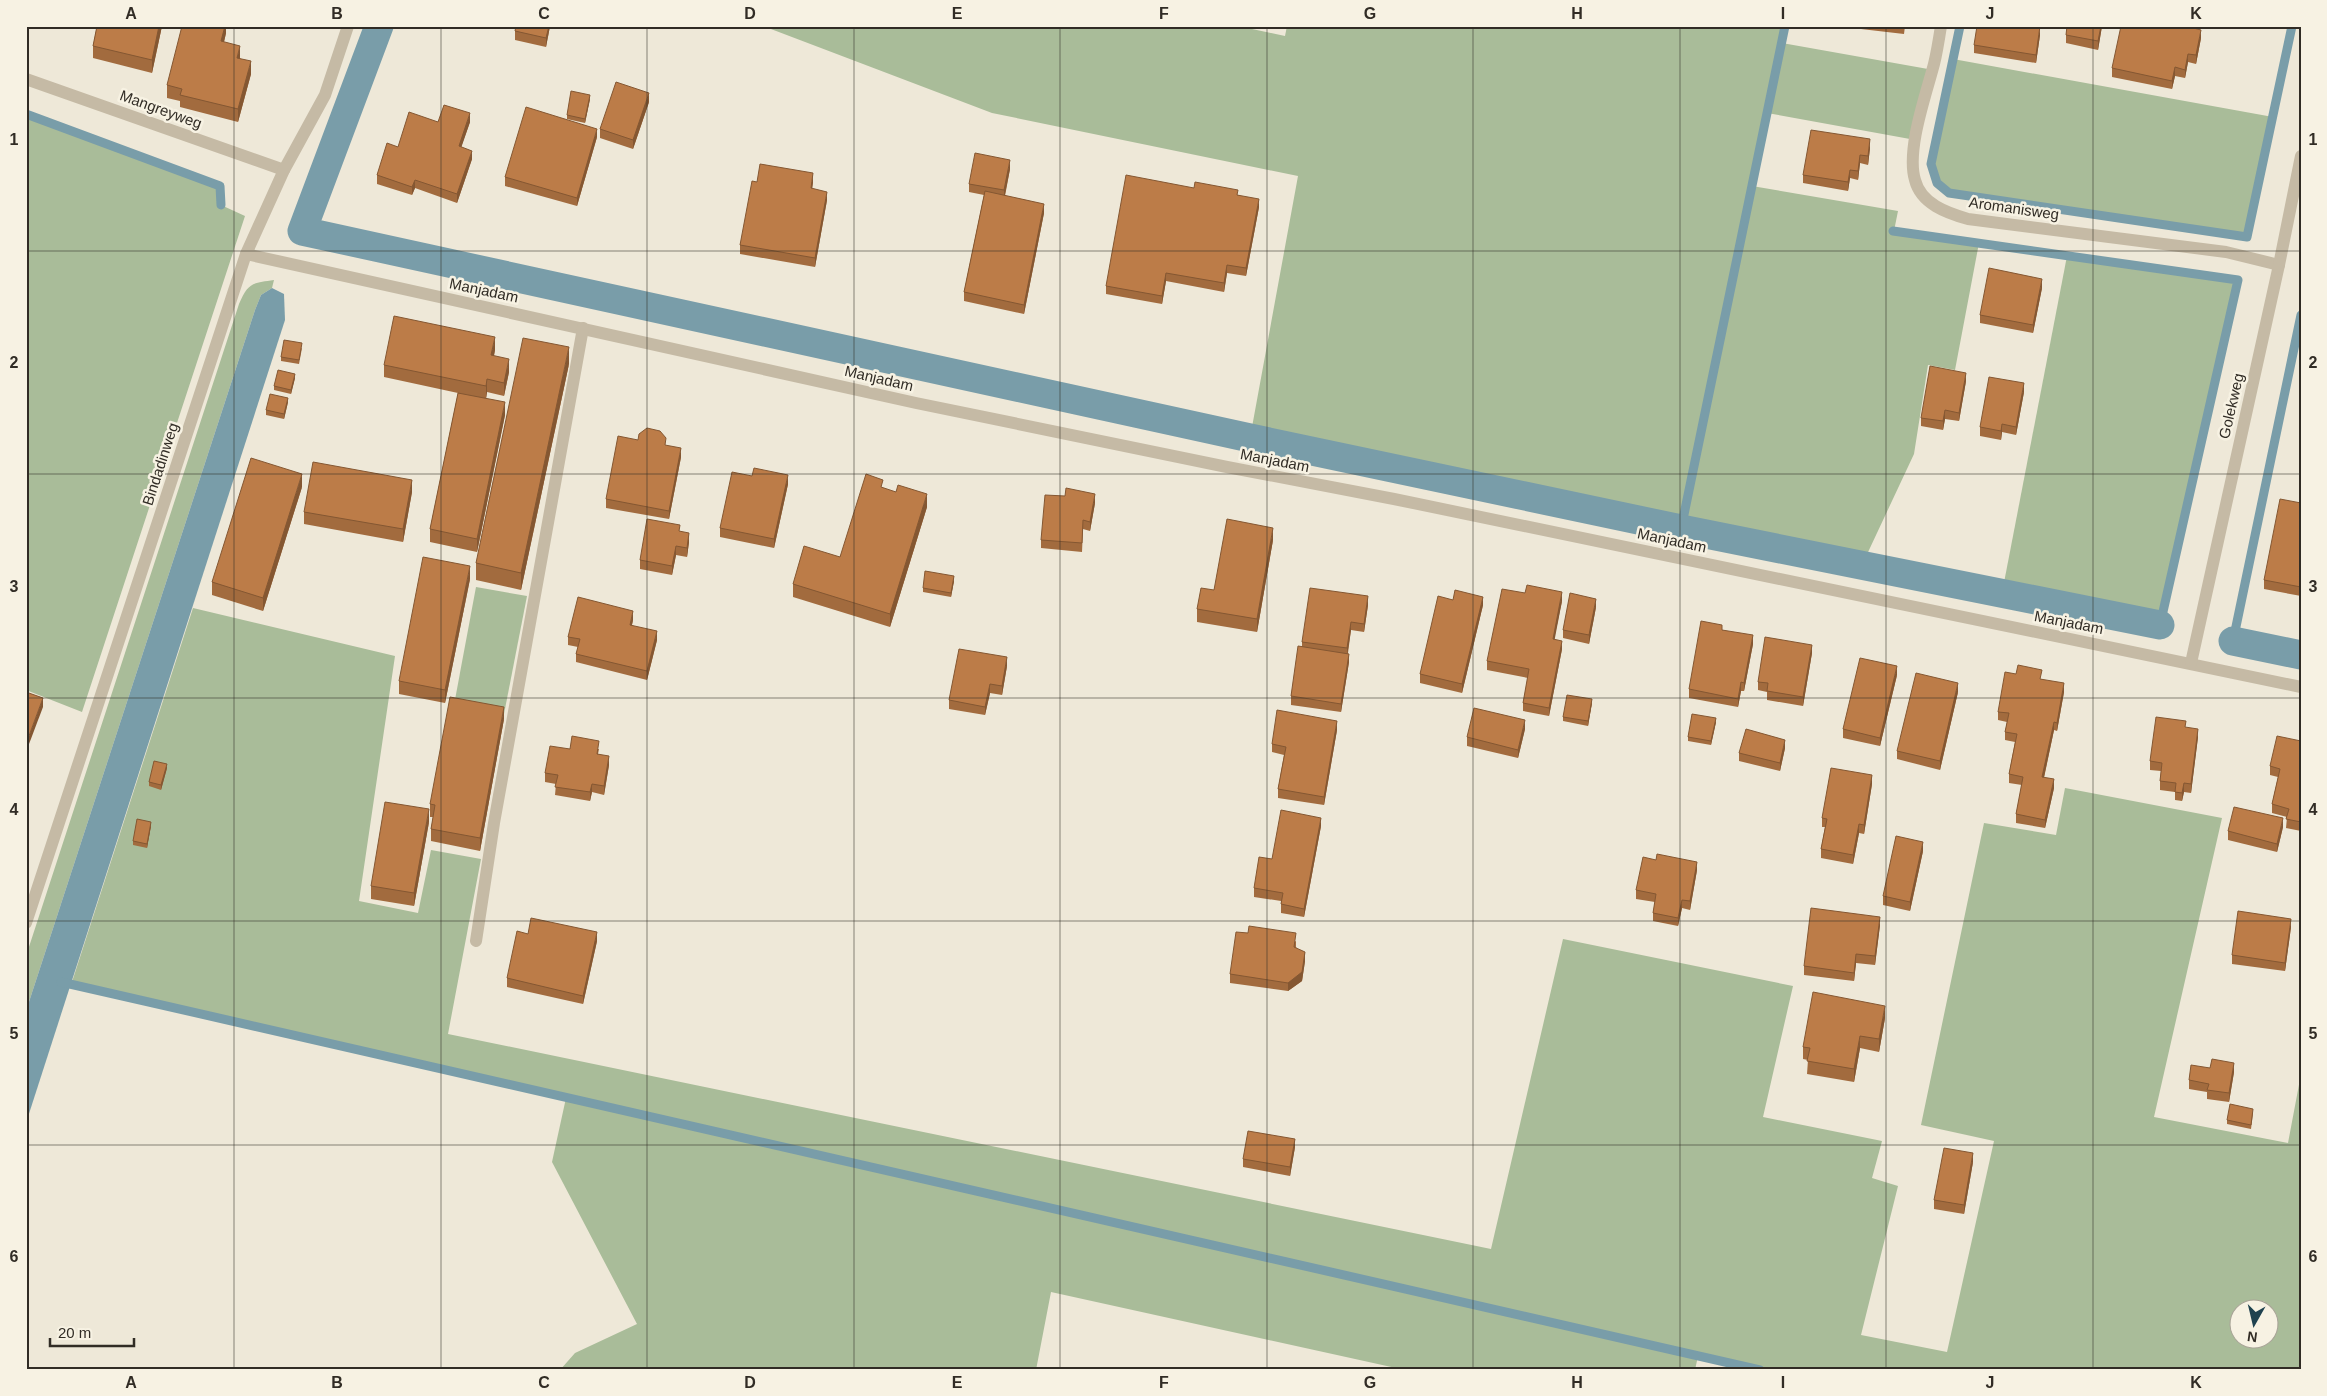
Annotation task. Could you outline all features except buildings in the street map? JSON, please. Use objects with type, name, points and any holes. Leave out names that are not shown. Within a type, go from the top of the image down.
[{"type":"street","name":"Bindadinweg","points":[[26,922],[246,254],[284,170],[325,95],[348,26]]},
{"type":"street","name":"Aromanisweg","points":[[1941,26],[1917,131],[1912,167],[1915,182],[1927,199],[1943,212],[1968,219],[2226,252],[2279,265]]},
{"type":"street","name":"Mangreyweg","points":[[26,79],[284,170]]},
{"type":"street","name":"Golekweg","points":[[2191,663],[2279,265],[2301,156]]},
{"type":"street","name":"Manjadam","points":[[246,254],[916,403],[2301,687]]},
{"type":"street","points":[[476,941],[494,823],[583,328]]},
{"type":"green space","points":[[763,26],[1238,26],[1285,36],[1287,26],[1785,26],[1782,43],[1928,69],[1910,139],[1767,113],[1752,186],[1898,211],[1894,231],[1979,243],[1955,370],[1928,365],[1914,454],[1862,565],[1250,438],[1298,176],[992,113]]},
{"type":"green space","points":[[1953,59],[2273,117],[2247,237],[1949,193],[1937,183],[1931,164]]},
{"type":"green space","points":[[26,114],[220,186],[221,205],[245,216],[82,712],[26,690]]},
{"type":"green space","points":[[2067,256],[2238,280],[2160,625],[2002,593]]},
{"type":"green space","points":[[274,280],[272,288],[261,295],[255,310],[26,1011],[26,956],[239,304],[245,292],[252,285]]},
{"type":"green space","points":[[476,587],[527,596],[504,714],[454,705]]},
{"type":"green space","points":[[193,608],[395,656],[359,901],[418,913],[431,850],[481,859],[448,1034],[1491,1249],[1563,939],[1793,986],[1763,1117],[1882,1141],[1872,1178],[1898,1186],[1861,1335],[1947,1352],[1994,1141],[1921,1125],[1984,823],[2056,835],[2065,788],[2222,818],[2154,1117],[2288,1143],[2301,1074],[2301,1370],[1760,1370],[1698,1356],[1695,1370],[1405,1370],[1051,1292],[1036,1370],[560,1370],[575,1353],[637,1324],[552,1162],[566,1098],[71,985]]},
{"type":"water","points":[[272,288],[284,294],[285,320],[26,1123],[26,1011],[255,310],[261,295]]},
{"type":"waterway","points":[[379,26],[302,231],[1250,438],[1681,529],[2160,625]]},
{"type":"waterway","points":[[1681,529],[1785,26]]},
{"type":"waterway","points":[[1960,26],[1931,164],[1937,183],[1949,193],[2247,237],[2292,26]]},
{"type":"waterway","points":[[26,114],[220,186],[221,205]]},
{"type":"waterway","points":[[1893,231],[2238,280],[2160,625]]},
{"type":"waterway","points":[[2233,641],[2301,315]]},
{"type":"waterway","points":[[2233,641],[2301,655]]},
{"type":"waterway","points":[[61,982],[1760,1370]]}]
